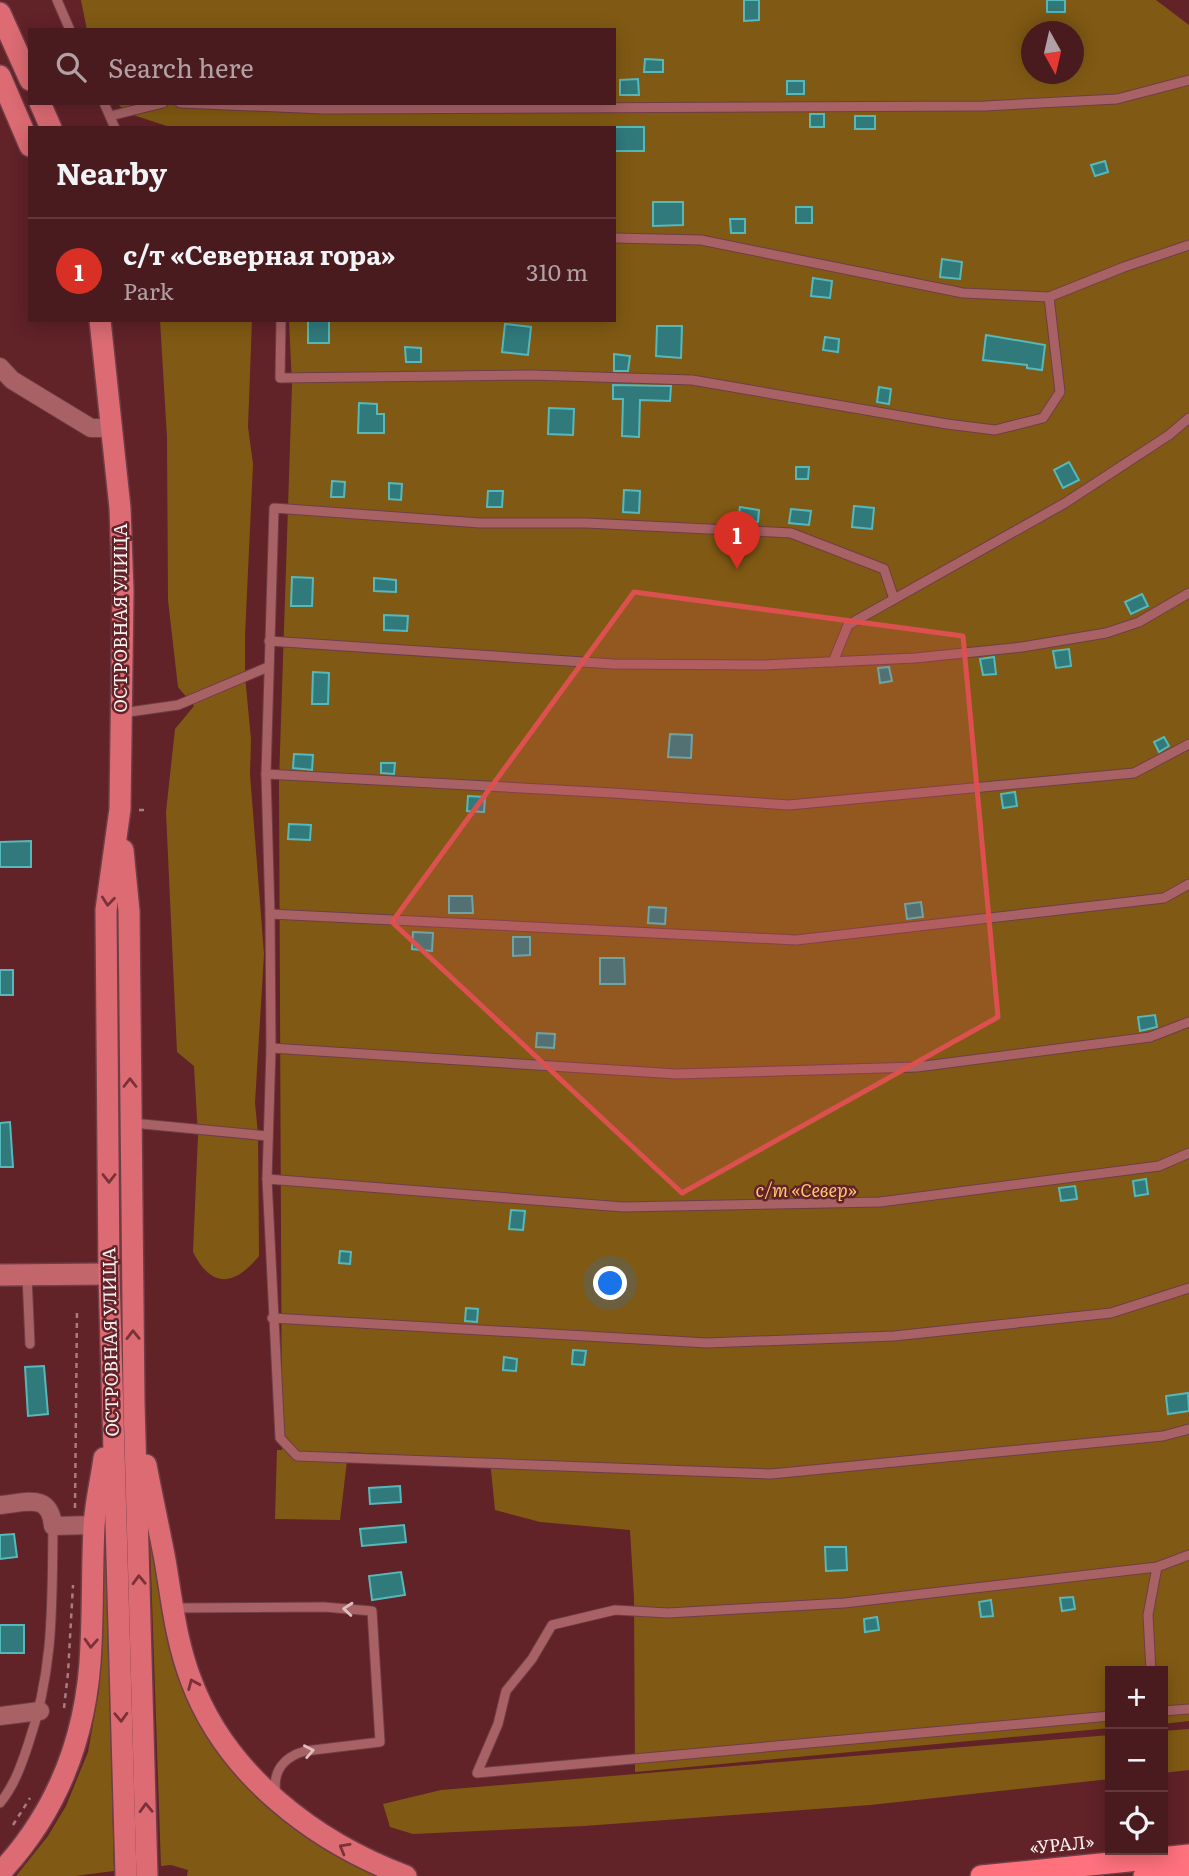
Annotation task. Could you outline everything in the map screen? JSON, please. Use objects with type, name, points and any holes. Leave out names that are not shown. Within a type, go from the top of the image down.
[{"type":"highway","name":"«УРАЛ»","points":[[981,1876],[1189,1855]]},
{"type":"highway","points":[[1144,1876],[1189,1871]]},
{"type":"main road","points":[[0,13],[28,76]]},
{"type":"main road","points":[[0,75],[28,141]]},
{"type":"main road","points":[[41,105],[50,126]]},
{"type":"main road","name":"ОСТРОВНАЯ УЛИЦА","points":[[93,322],[102,342]]},
{"type":"main road","name":"ОСТРОВНАЯ УЛИЦА","points":[[100,322],[120,508],[123,591],[120,809],[128,911],[134,1403],[148,1876]]},
{"type":"main road","name":"ОСТРОВНАЯ УЛИЦА","points":[[120,809],[106,910],[109,1273],[126,1876]]},
{"type":"main road","points":[[134,1403],[172,1608],[191,1682],[204,1708],[239,1762],[300,1820],[348,1851],[406,1876]]},
{"type":"main road","points":[[0,1872],[27,1839],[60,1788],[79,1734],[91,1647],[94,1525],[112,1404]]},
{"type":"street","points":[[0,367],[12,380],[91,428],[113,428]]},
{"type":"street","points":[[0,1275],[109,1273]]},
{"type":"street","points":[[0,1504],[37,1502],[47,1505],[53,1526],[94,1525]]},
{"type":"street","points":[[0,1716],[40,1711]]},
{"type":"lane","points":[[57,0],[69,28]]},
{"type":"lane","points":[[229,105],[326,109],[985,106],[1117,99],[1189,80]]},
{"type":"lane","points":[[105,105],[114,126]]},
{"type":"lane","points":[[110,116],[155,105]]},
{"type":"lane","points":[[616,239],[701,240],[963,293],[1049,297],[1189,245]]},
{"type":"lane","points":[[281,322],[280,377],[531,375],[692,380],[995,430],[1043,418],[1060,392],[1049,297]]},
{"type":"lane","points":[[833,662],[848,625],[1065,503],[1169,435],[1189,418]]},
{"type":"lane","points":[[894,599],[884,569],[791,533],[586,523],[480,523],[274,508],[266,774],[271,1048],[267,1179],[280,1438],[297,1456],[771,1474],[1163,1436],[1189,1429]]},
{"type":"lane","points":[[269,641],[613,664],[762,665],[833,662],[1022,647],[1106,633],[1139,622],[1189,593]]},
{"type":"lane","points":[[122,713],[178,705],[268,667]]},
{"type":"lane","points":[[266,774],[789,805],[1134,773],[1189,744]]},
{"type":"lane","points":[[270,914],[796,940],[1164,898],[1189,884]]},
{"type":"lane","points":[[271,1048],[677,1073],[890,1068],[917,1067],[1150,1037],[1189,1022]]},
{"type":"lane","points":[[130,1123],[268,1136]]},
{"type":"lane","points":[[267,1179],[623,1207],[880,1202],[1159,1166],[1189,1153]]},
{"type":"lane","points":[[26,1275],[30,1344]]},
{"type":"lane","points":[[272,1318],[707,1343],[894,1336],[1111,1313],[1189,1287]]},
{"type":"lane","points":[[0,1803],[16,1779],[40,1711],[46,1680],[52,1631],[53,1526]]},
{"type":"lane","points":[[1105,1716],[477,1773],[498,1724],[506,1691],[532,1659],[552,1625],[615,1610],[668,1613],[844,1603],[1157,1567],[1189,1555]]},
{"type":"lane","points":[[1150,1666],[1149,1615],[1157,1567]]},
{"type":"lane","points":[[172,1608],[324,1607],[372,1611],[380,1742],[305,1751],[286,1759],[276,1777],[277,1800]]},
{"type":"lane","points":[[1168,1711],[1189,1709]]},
{"type":"path","points":[[75,1511],[76,1311]]},
{"type":"highlighted area","points":[[634,592],[963,636],[998,1017],[682,1193],[392,922]]},
{"type":"green space","name":"с/т «Север»","points":[[81,0],[1156,0],[1189,25],[1189,1721],[1168,1723],[1168,1666],[1105,1666],[1105,1728],[635,1772],[634,1598],[630,1530],[540,1522],[495,1510],[490,1460],[348,1452],[340,1520],[275,1519],[277,1450],[282,1450],[279,781],[292,385],[289,322],[616,322],[616,126],[167,126],[127,113],[119,105],[616,105],[616,28],[87,28]]},
{"type":"green space","points":[[160,322],[252,322],[248,427],[253,464],[245,676],[264,954],[255,1103],[258,1134],[259,1256],[241,1274],[223,1279],[207,1272],[193,1252],[198,1136],[194,1066],[177,1052],[166,812],[175,729],[194,706],[178,687],[168,600],[167,437]]},
{"type":"green space","points":[[148,1482],[178,1671],[305,1835],[328,1850],[381,1876],[187,1876],[188,1870],[171,1865],[161,1866]]},
{"type":"green space","points":[[105,1513],[114,1871],[75,1876],[16,1876],[48,1836],[66,1806],[88,1752],[99,1690]]},
{"type":"green space","points":[[1189,1729],[1189,1770],[1168,1772],[1168,1731]]},
{"type":"green space","points":[[1105,1735],[1105,1780],[870,1805],[584,1826],[413,1834],[390,1827],[383,1804],[441,1790]]},
{"type":"building","points":[[744,0],[759,0],[759,20],[744,21]]},
{"type":"building","points":[[1047,0],[1065,0],[1065,12],[1047,12]]},
{"type":"building","points":[[645,59],[663,60],[663,72],[644,72]]},
{"type":"building","points":[[638,79],[639,95],[620,95],[620,80]]},
{"type":"building","points":[[787,81],[804,81],[804,94],[787,94]]},
{"type":"building","points":[[810,114],[824,114],[824,127],[810,127]]},
{"type":"building","points":[[855,116],[875,116],[875,129],[855,129]]},
{"type":"building","points":[[616,127],[644,127],[644,151],[616,151]]},
{"type":"building","points":[[1105,161],[1108,172],[1095,176],[1091,165]]},
{"type":"building","points":[[653,202],[683,202],[683,225],[653,226]]},
{"type":"building","points":[[796,207],[812,207],[812,223],[796,223]]},
{"type":"building","points":[[730,219],[745,219],[745,233],[731,233]]},
{"type":"building","points":[[942,259],[962,262],[960,279],[940,277]]},
{"type":"building","points":[[813,278],[832,281],[830,298],[811,296]]},
{"type":"building","points":[[308,322],[329,322],[329,343],[308,343]]},
{"type":"building","points":[[505,324],[531,327],[528,355],[502,352]]},
{"type":"building","points":[[657,326],[682,326],[681,358],[656,356]]},
{"type":"building","points":[[986,335],[1045,345],[1042,370],[1027,368],[1027,365],[983,360]]},
{"type":"building","points":[[825,337],[839,339],[838,352],[823,350]]},
{"type":"building","points":[[405,347],[421,348],[421,362],[406,362]]},
{"type":"building","points":[[614,354],[630,356],[628,371],[614,371]]},
{"type":"building","points":[[613,385],[671,386],[670,401],[640,400],[639,437],[622,436],[623,399],[613,399]]},
{"type":"building","points":[[879,387],[891,389],[889,404],[877,402]]},
{"type":"building","points":[[359,403],[377,404],[377,414],[384,414],[384,433],[358,433]]},
{"type":"building","points":[[549,408],[574,409],[573,435],[548,434]]},
{"type":"building","points":[[1069,462],[1079,480],[1063,488],[1054,470]]},
{"type":"building","points":[[796,467],[809,467],[808,479],[796,479]]},
{"type":"building","points":[[332,481],[345,482],[344,497],[331,497]]},
{"type":"building","points":[[389,483],[402,484],[401,500],[389,499]]},
{"type":"building","points":[[624,490],[640,491],[639,513],[623,512]]},
{"type":"building","points":[[488,491],[503,491],[502,507],[487,507]]},
{"type":"building","points":[[854,506],[874,508],[872,529],[852,527]]},
{"type":"building","points":[[740,507],[759,510],[758,522],[738,520]]},
{"type":"building","points":[[791,509],[811,511],[809,525],[789,523]]},
{"type":"building","points":[[292,577],[313,578],[312,606],[291,606]]},
{"type":"building","points":[[374,578],[396,580],[396,592],[374,591]]},
{"type":"building","points":[[1142,594],[1148,606],[1131,614],[1125,602]]},
{"type":"building","points":[[384,615],[408,616],[407,631],[384,630]]},
{"type":"building","points":[[1069,649],[1071,666],[1056,668],[1053,651]]},
{"type":"building","points":[[994,657],[996,674],[983,675],[980,659]]},
{"type":"building","points":[[889,667],[892,681],[880,683],[878,668]]},
{"type":"building","points":[[313,672],[329,673],[328,704],[312,704]]},
{"type":"building","points":[[670,734],[692,735],[691,758],[668,757]]},
{"type":"building","points":[[1164,737],[1169,746],[1159,752],[1154,742]]},
{"type":"building","points":[[294,754],[313,755],[312,770],[293,768]]},
{"type":"building","points":[[381,763],[395,763],[394,774],[381,773]]},
{"type":"building","points":[[1015,792],[1017,806],[1003,808],[1001,794]]},
{"type":"building","points":[[468,796],[485,797],[484,812],[467,811]]},
{"type":"building","points":[[289,824],[311,825],[310,840],[288,839]]},
{"type":"building","points":[[31,841],[31,867],[0,867],[0,842]]},
{"type":"building","points":[[449,896],[472,896],[473,913],[449,913]]},
{"type":"building","points":[[921,902],[923,917],[907,919],[905,904]]},
{"type":"building","points":[[649,907],[666,908],[665,924],[648,923]]},
{"type":"building","points":[[413,932],[433,933],[432,951],[412,949]]},
{"type":"building","points":[[513,937],[530,937],[530,955],[513,956]]},
{"type":"building","points":[[600,958],[624,958],[625,984],[600,984]]},
{"type":"building","points":[[0,970],[13,970],[13,995],[0,995]]},
{"type":"building","points":[[1155,1015],[1157,1027],[1140,1031],[1138,1017]]},
{"type":"building","points":[[537,1033],[555,1034],[554,1048],[536,1047]]},
{"type":"building","points":[[10,1122],[13,1167],[0,1167],[0,1123]]},
{"type":"building","points":[[1146,1179],[1148,1194],[1135,1196],[1133,1181]]},
{"type":"building","points":[[1075,1186],[1077,1199],[1061,1201],[1059,1188]]},
{"type":"building","points":[[511,1210],[525,1211],[523,1230],[509,1229]]},
{"type":"building","points":[[340,1251],[351,1252],[350,1264],[339,1263]]},
{"type":"building","points":[[466,1308],[478,1309],[477,1322],[465,1321]]},
{"type":"building","points":[[573,1350],[586,1351],[584,1365],[572,1364]]},
{"type":"building","points":[[504,1357],[517,1359],[516,1371],[503,1370]]},
{"type":"building","points":[[44,1366],[48,1414],[28,1416],[25,1367]]},
{"type":"building","points":[[1188,1393],[1189,1411],[1168,1414],[1166,1396]]},
{"type":"building","points":[[400,1486],[401,1502],[370,1504],[369,1488]]},
{"type":"building","points":[[404,1525],[406,1542],[362,1546],[360,1529]]},
{"type":"building","points":[[14,1534],[17,1557],[0,1559],[0,1535]]},
{"type":"building","points":[[825,1547],[846,1547],[847,1570],[826,1571]]},
{"type":"building","points":[[401,1572],[405,1595],[372,1600],[369,1576]]},
{"type":"building","points":[[1073,1597],[1075,1609],[1062,1611],[1060,1598]]},
{"type":"building","points":[[991,1600],[993,1616],[981,1617],[979,1602]]},
{"type":"building","points":[[877,1617],[879,1630],[865,1632],[864,1619]]},
{"type":"building","points":[[0,1625],[24,1625],[24,1653],[0,1653]]},
{"type":"place","name":"с/т «Северная гора»","points":[[737,569]]}]
